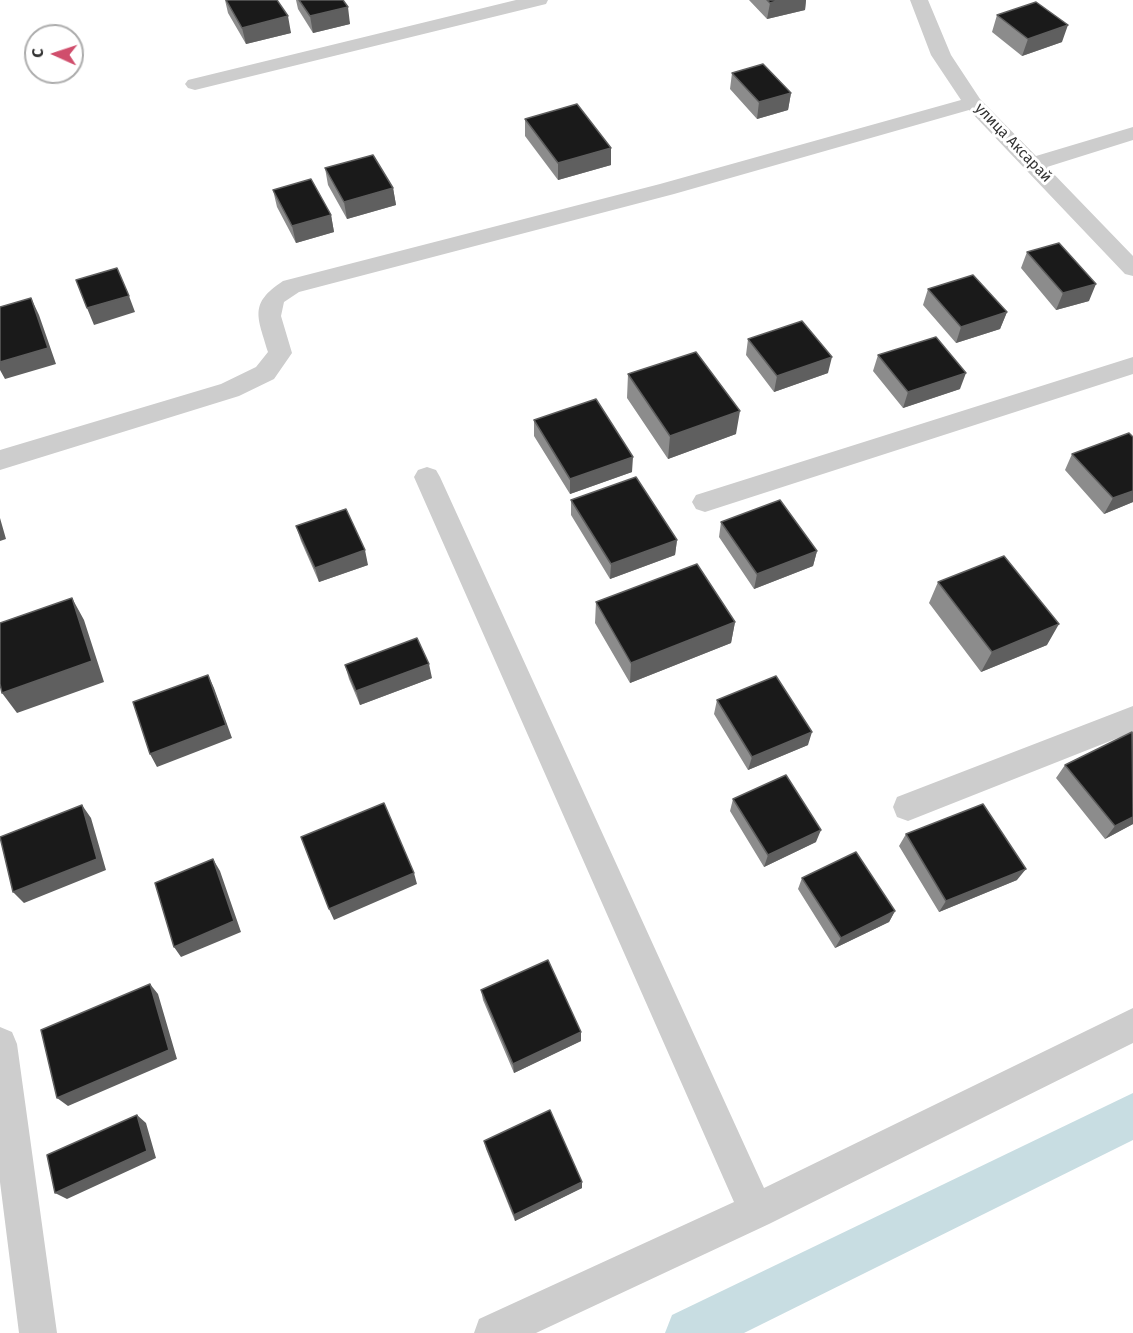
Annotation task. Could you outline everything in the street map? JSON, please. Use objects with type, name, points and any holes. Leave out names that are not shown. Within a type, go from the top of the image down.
[{"type":"street","points":[[195,84],[539,0]]},
{"type":"street","name":"улица Аксарай","points":[[919,0],[941,55],[973,103],[1133,269]]},
{"type":"street","points":[[0,460],[230,390],[265,373],[280,353],[269,316],[273,298],[291,286],[666,189],[973,103]]},
{"type":"street","points":[[1034,164],[1133,133]]},
{"type":"street","points":[[705,502],[1133,364]]},
{"type":"street","points":[[427,477],[756,1211]]},
{"type":"street","points":[[908,807],[1133,719]]},
{"type":"street","points":[[493,1333],[756,1211],[1133,1025]]},
{"type":"street","points":[[0,1044],[38,1333]]},
{"type":"building","points":[[226,0],[277,0],[288,16],[242,28]]},
{"type":"building","points":[[299,0],[343,0],[348,7],[310,16]]},
{"type":"building","points":[[1036,2],[1068,25],[1028,39],[997,15]]},
{"type":"building","points":[[763,64],[791,93],[759,102],[732,73]]},
{"type":"building","points":[[577,104],[611,148],[558,163],[525,119]]},
{"type":"building","points":[[373,155],[393,188],[344,202],[325,168]]},
{"type":"building","points":[[311,179],[331,215],[292,226],[273,190]]},
{"type":"building","points":[[1059,243],[1096,284],[1063,293],[1027,252]]},
{"type":"building","points":[[117,268],[129,296],[87,308],[76,280]]},
{"type":"building","points":[[973,275],[1007,312],[961,327],[928,289]]},
{"type":"building","points":[[31,298],[48,348],[0,362],[0,307]]},
{"type":"building","points":[[802,321],[832,357],[777,376],[748,339]]},
{"type":"building","points":[[936,337],[966,373],[908,392],[878,355]]},
{"type":"building","points":[[696,352],[740,411],[670,436],[628,374]]},
{"type":"building","points":[[596,399],[633,457],[570,479],[534,420]]},
{"type":"building","points":[[1129,433],[1133,437],[1133,491],[1113,498],[1072,454]]},
{"type":"building","points":[[636,477],[677,540],[611,564],[571,500]]},
{"type":"building","points":[[780,500],[817,551],[757,574],[721,522]]},
{"type":"building","points":[[346,509],[365,550],[315,568],[296,526]]},
{"type":"building","points":[[1004,556],[1059,624],[992,652],[938,582]]},
{"type":"building","points":[[697,564],[735,622],[631,663],[596,602]]},
{"type":"building","points":[[72,598],[92,661],[2,693],[0,623]]},
{"type":"building","points":[[417,638],[429,664],[356,691],[345,665]]},
{"type":"building","points":[[208,675],[226,725],[150,754],[133,702]]},
{"type":"building","points":[[776,676],[812,732],[752,757],[717,700]]},
{"type":"building","points":[[1132,732],[1133,817],[1115,826],[1065,765]]},
{"type":"building","points":[[786,775],[821,830],[768,855],[733,799]]},
{"type":"building","points":[[384,803],[414,873],[329,909],[301,837]]},
{"type":"building","points":[[983,804],[1026,869],[946,901],[906,834]]},
{"type":"building","points":[[82,805],[97,859],[13,892],[0,837]]},
{"type":"building","points":[[856,852],[895,911],[841,938],[802,878]]},
{"type":"building","points":[[213,859],[234,921],[174,947],[155,883]]},
{"type":"building","points":[[548,960],[581,1032],[513,1064],[481,990]]},
{"type":"building","points":[[150,984],[169,1050],[57,1098],[41,1030]]},
{"type":"building","points":[[550,1110],[582,1182],[514,1215],[484,1141]]},
{"type":"building","points":[[137,1115],[147,1151],[55,1193],[47,1155]]},
{"type":"waterway","points":[[690,1333],[1133,1116]]}]
